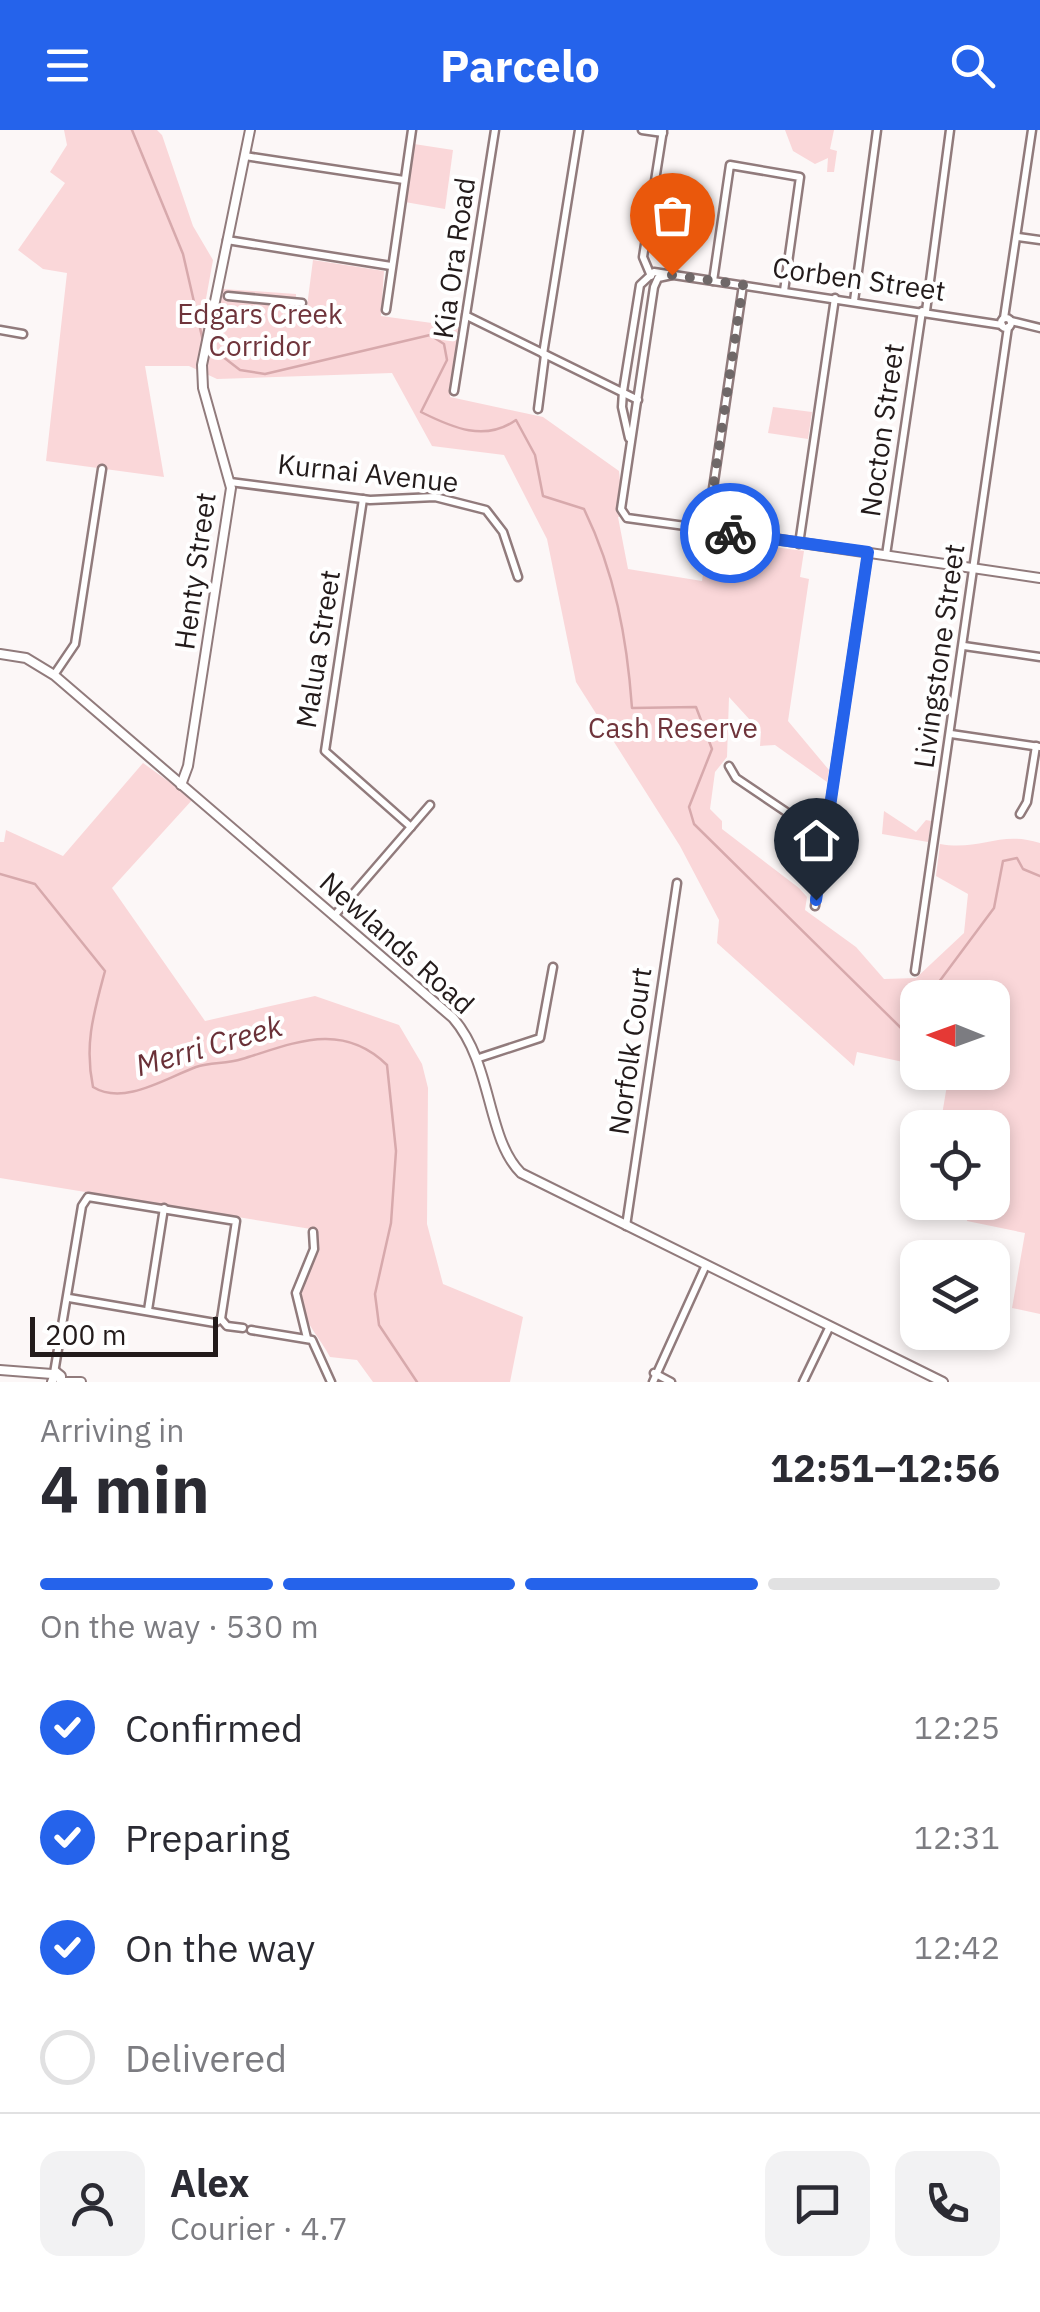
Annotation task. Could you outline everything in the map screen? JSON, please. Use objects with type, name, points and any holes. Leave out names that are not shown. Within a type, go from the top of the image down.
[{"type":"street","name":"Henty Street","points":[[181,785],[188,766],[230,482],[204,388],[202,365],[250,130]]},
{"type":"street","points":[[386,310],[412,130]]},
{"type":"street","name":"Kia Ora Road","points":[[454,392],[495,130]]},
{"type":"street","points":[[538,408],[579,130]]},
{"type":"street","points":[[642,130],[663,132],[643,257],[653,288]]},
{"type":"street","points":[[854,301],[877,130]]},
{"type":"street","name":"Nocton Street","points":[[886,555],[950,130]]},
{"type":"street","name":"Livingstone Street","points":[[915,972],[976,569],[1032,130]]},
{"type":"street","points":[[244,156],[404,180]]},
{"type":"street","points":[[713,281],[730,165],[800,177],[784,291]]},
{"type":"street","points":[[1018,237],[1040,240]]},
{"type":"street","points":[[227,240],[391,266]]},
{"type":"street","points":[[631,444],[622,407],[623,391],[639,288],[650,273]]},
{"type":"street","name":"Corben Street","points":[[650,273],[1040,328]]},
{"type":"street","points":[[672,275],[658,278],[653,288],[620,509],[624,516],[1040,578]]},
{"type":"street","points":[[707,529],[743,285]]},
{"type":"street","points":[[639,288],[653,288]]},
{"type":"street","points":[[228,296],[302,303]]},
{"type":"street","points":[[799,544],[835,298]]},
{"type":"street","points":[[467,316],[638,400]]},
{"type":"street","points":[[0,330],[23,334]]},
{"type":"street","points":[[54,675],[75,644],[102,470]]},
{"type":"street","name":"Kurnai Avenue","points":[[230,482],[363,499],[435,497],[486,510],[504,532],[518,577]]},
{"type":"street","name":"Malua Street","points":[[363,499],[326,751],[411,827]]},
{"type":"street","points":[[814,906],[868,552]]},
{"type":"street","points":[[964,646],[1040,657]]},
{"type":"street","name":"Newlands Road","points":[[0,654],[26,658],[54,675],[441,1007],[462,1030],[479,1058],[512,1164],[626,1226],[943,1382]]},
{"type":"street","points":[[950,734],[1038,746],[1027,802],[1020,814]]},
{"type":"street","points":[[729,766],[736,778],[824,838]]},
{"type":"street","points":[[334,916],[430,805]]},
{"type":"street","name":"Norfolk Court","points":[[626,1226],[677,883]]},
{"type":"street","points":[[479,1058],[540,1038],[552,968]]},
{"type":"street","points":[[57,1378],[60,1348],[82,1206],[88,1196],[236,1221],[221,1319],[215,1323],[68,1298]]},
{"type":"street","points":[[148,1310],[164,1208]]},
{"type":"street","points":[[307,1338],[296,1294],[314,1249],[313,1232]]},
{"type":"street","points":[[670,1382],[654,1378],[706,1264]]},
{"type":"street","points":[[221,1319],[247,1329],[307,1338],[318,1346],[332,1382]]},
{"type":"street","points":[[803,1382],[830,1326]]},
{"type":"street","points":[[0,1370],[78,1382]]},
{"type":"green space","points":[[64,130],[157,130],[162,135],[193,226],[213,260],[203,315],[218,316],[223,289],[296,294],[296,304],[307,306],[313,260],[384,271],[381,316],[461,327],[450,397],[543,417],[619,471],[624,516],[618,517],[628,569],[702,581],[709,538],[804,551],[800,577],[809,579],[788,721],[829,770],[827,782],[775,745],[760,746],[761,732],[729,697],[727,757],[715,772],[710,809],[722,821],[722,829],[799,888],[807,897],[805,910],[856,947],[884,979],[916,978],[964,933],[968,894],[936,876],[940,844],[967,845],[1002,839],[1040,843],[1040,1314],[1012,1308],[1025,1233],[967,1221],[1010,1220],[1010,1110],[943,1110],[946,1090],[1010,1090],[1010,980],[900,980],[900,1061],[857,1052],[854,1066],[717,943],[719,920],[680,846],[576,682],[547,539],[504,455],[432,446],[392,373],[217,379],[189,366],[145,366],[164,477],[46,461],[67,273],[43,269],[18,250],[65,183],[50,172],[67,145]]},
{"type":"green space","points":[[785,130],[834,130],[830,149],[837,151],[834,172],[827,172],[828,158],[815,164],[793,151]]},
{"type":"green space","points":[[414,144],[453,150],[445,209],[405,202]]},
{"type":"green space","points":[[773,407],[812,412],[808,439],[768,433]]},
{"type":"green space","points":[[143,763],[193,799],[112,888],[205,1021],[315,996],[399,1025],[422,1064],[428,1088],[427,1224],[443,1284],[523,1317],[510,1382],[373,1382],[357,1360],[330,1357],[309,1323],[301,1300],[317,1230],[0,1178],[0,842],[4,842],[6,830],[63,856]]},
{"type":"green space","points":[[884,811],[916,832],[926,820],[931,821],[928,842],[882,834]]},
{"type":"waterway","points":[[132,130],[183,254],[203,341]]},
{"type":"waterway","points":[[209,346],[240,370],[265,374],[430,335],[444,344],[447,360],[421,412],[469,430],[493,430],[516,420],[535,455],[543,496],[584,509],[595,533],[618,606],[632,708],[696,707],[712,749],[689,807],[694,824],[900,1027]]},
{"type":"waterway","points":[[940,980],[994,908],[1003,861],[1017,858],[1023,869],[1040,876]]},
{"type":"waterway","name":"Merri Creek","points":[[0,874],[35,884],[105,971],[90,1042],[93,1087],[105,1092],[131,1092],[196,1067],[316,1040],[352,1043],[387,1065],[396,1151],[391,1223],[375,1294],[379,1325],[417,1382]]},
{"type":"way so far","points":[[672,275],[743,285],[707,529],[730,533]]},
{"type":"route","points":[[730,533],[868,552],[816,900]]},
{"type":"park label","name":"Edgars Creek Corridor","points":[[260,330]]},
{"type":"park label","name":"Cash Reserve","points":[[673,728]]}]
